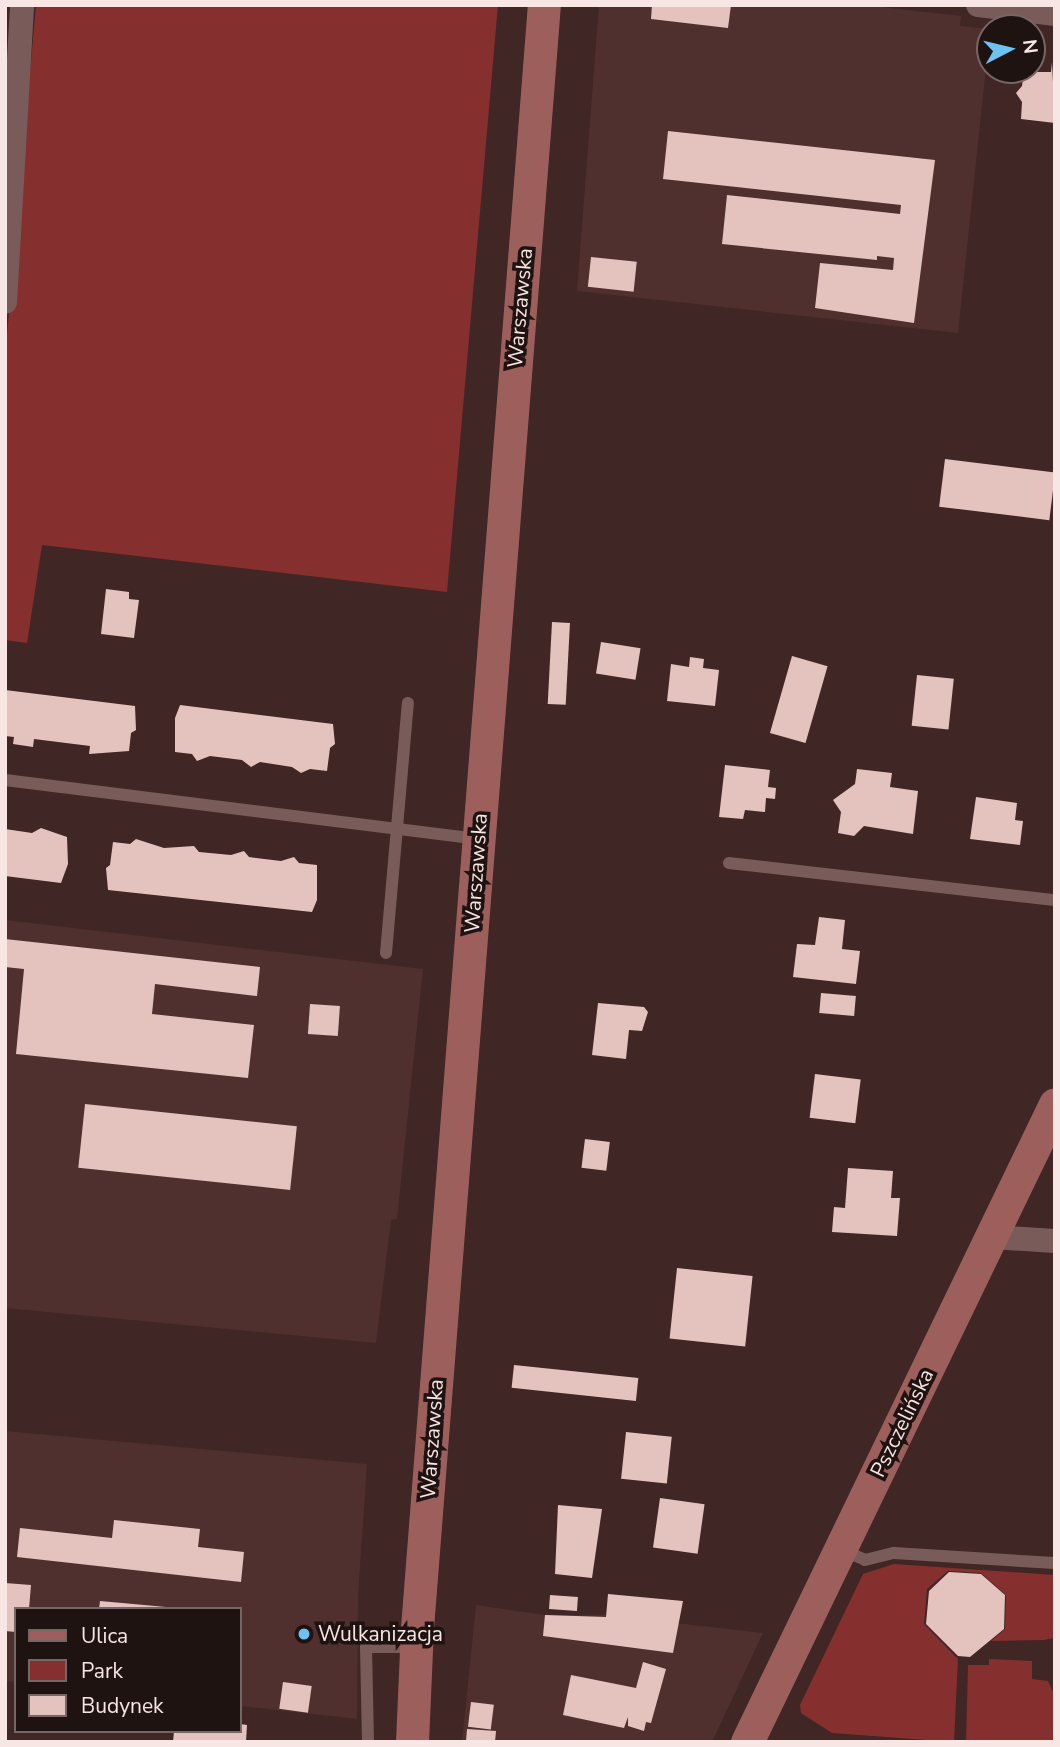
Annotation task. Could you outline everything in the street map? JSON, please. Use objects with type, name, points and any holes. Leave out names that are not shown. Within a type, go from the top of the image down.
[{"type":"main road","name":"Warszawska","points":[[412,1742],[416,1647],[544,5]]},
{"type":"main road","name":"Pszczelińska","points":[[747,1742],[1055,1104]]},
{"type":"street","points":[[5,302],[22,5]]},
{"type":"street","points":[[978,5],[1055,14]]},
{"type":"street","points":[[991,1237],[1055,1241]]},
{"type":"lane","points":[[386,953],[408,703]]},
{"type":"lane","points":[[5,780],[478,839]]},
{"type":"lane","points":[[729,863],[1055,900]]},
{"type":"lane","points":[[841,1550],[864,1560],[894,1553],[1055,1563]]},
{"type":"lane","points":[[368,1742],[366,1647],[416,1647]]},
{"type":"shaded area","points":[[599,5],[864,5],[961,16],[960,26],[976,28],[976,84],[984,84],[958,333],[577,291]]},
{"type":"shaded area","points":[[5,920],[423,969],[397,1219],[391,1220],[376,1343],[5,1308]]},
{"type":"shaded area","points":[[5,1431],[367,1464],[358,1596],[357,1719],[242,1706],[242,1607],[14,1607],[14,1682],[5,1681]]},
{"type":"shaded area","points":[[476,1605],[545,1615],[606,1615],[763,1633],[712,1742],[462,1742]]},
{"type":"green space","points":[[36,5],[498,5],[447,592],[42,545],[27,643],[5,640],[5,358]]},
{"type":"green space","points":[[894,1564],[1055,1575],[1055,1638],[1043,1640],[991,1641],[1005,1629],[1006,1595],[981,1573],[948,1571],[927,1589],[924,1624],[958,1659],[954,1742],[832,1733],[801,1713],[800,1705],[863,1574]]},
{"type":"green space","points":[[989,1659],[1032,1661],[1032,1679],[1048,1681],[1055,1696],[1055,1742],[966,1742],[968,1665],[989,1665]]},
{"type":"building","points":[[652,5],[731,5],[728,28],[651,19]]},
{"type":"building","points":[[1052,62],[1055,123],[1021,119],[1022,102],[1016,93],[1022,84],[1046,84],[1046,72],[1051,72]]},
{"type":"building","points":[[668,131],[935,160],[914,323],[815,308],[820,263],[893,270],[894,258],[877,256],[877,260],[722,244],[727,195],[900,214],[901,205],[663,179]]},
{"type":"building","points":[[591,257],[637,262],[634,292],[588,287]]},
{"type":"building","points":[[945,459],[1055,473],[1049,520],[939,507]]},
{"type":"building","points":[[106,589],[129,592],[129,599],[139,600],[134,638],[101,634]]},
{"type":"building","points":[[552,622],[570,623],[566,705],[548,704]]},
{"type":"building","points":[[601,642],[641,648],[636,680],[596,674]]},
{"type":"building","points":[[792,656],[828,666],[806,743],[770,733]]},
{"type":"building","points":[[690,657],[704,659],[703,668],[719,670],[715,706],[667,701],[671,664],[689,667]]},
{"type":"building","points":[[917,675],[954,679],[948,730],[912,726]]},
{"type":"building","points":[[5,690],[135,706],[136,730],[131,733],[129,751],[89,754],[90,746],[34,739],[33,747],[13,744],[14,737],[5,736]]},
{"type":"building","points":[[180,705],[333,724],[335,744],[330,748],[327,771],[310,769],[301,773],[292,767],[260,762],[251,767],[242,760],[210,756],[197,761],[192,754],[175,752],[175,718]]},
{"type":"building","points":[[725,765],[770,770],[768,787],[776,788],[775,799],[766,798],[765,812],[745,810],[743,819],[719,817]]},
{"type":"building","points":[[857,769],[892,773],[890,787],[918,791],[913,834],[864,826],[854,836],[838,833],[841,812],[833,800],[855,784]]},
{"type":"building","points":[[976,797],[1017,803],[1015,820],[1023,821],[1020,845],[970,839]]},
{"type":"building","points":[[41,828],[67,837],[68,864],[61,883],[5,876],[5,829],[32,833]]},
{"type":"building","points":[[136,839],[164,848],[194,846],[199,852],[231,855],[244,851],[249,857],[281,861],[294,857],[299,863],[317,865],[317,900],[312,912],[108,890],[106,868],[110,865],[113,842],[130,844]]},
{"type":"building","points":[[819,917],[845,920],[842,949],[860,951],[856,984],[793,977],[797,944],[815,945]]},
{"type":"building","points":[[5,939],[260,967],[257,996],[155,984],[152,1014],[254,1025],[248,1078],[16,1054],[24,969],[5,967]]},
{"type":"building","points":[[821,993],[856,996],[854,1016],[819,1013]]},
{"type":"building","points":[[598,1003],[644,1007],[648,1012],[642,1031],[629,1030],[626,1059],[592,1055]]},
{"type":"building","points":[[310,1004],[340,1006],[338,1036],[308,1034]]},
{"type":"building","points":[[815,1074],[861,1080],[855,1123],[810,1118]]},
{"type":"building","points":[[85,1104],[297,1126],[290,1190],[78,1168]]},
{"type":"building","points":[[585,1139],[610,1142],[606,1171],[581,1168]]},
{"type":"building","points":[[848,1168],[893,1171],[891,1198],[900,1198],[897,1236],[832,1232],[834,1207],[845,1208]]},
{"type":"building","points":[[677,1268],[753,1276],[745,1347],[670,1339]]},
{"type":"building","points":[[514,1365],[638,1378],[636,1401],[512,1388]]},
{"type":"building","points":[[626,1432],[672,1437],[667,1484],[621,1479]]},
{"type":"building","points":[[660,1498],[705,1504],[698,1554],[653,1548]]},
{"type":"building","points":[[558,1505],[602,1509],[592,1578],[555,1574]]},
{"type":"building","points":[[114,1520],[200,1529],[198,1547],[244,1552],[241,1582],[17,1557],[20,1528],[112,1538]]},
{"type":"building","points":[[949,1572],[981,1574],[1005,1595],[1004,1629],[970,1657],[958,1656],[926,1624],[929,1591]]},
{"type":"building","points":[[5,1583],[31,1585],[29,1607],[14,1607],[14,1632],[5,1631]]},
{"type":"building","points":[[608,1594],[683,1601],[673,1653],[543,1636],[545,1615],[606,1617]]},
{"type":"building","points":[[550,1595],[578,1597],[577,1611],[549,1609]]},
{"type":"building","points":[[100,1601],[166,1607],[99,1607]]},
{"type":"building","points":[[643,1662],[666,1669],[651,1723],[646,1722],[644,1731],[628,1726],[628,1717],[624,1728],[563,1715],[571,1675],[636,1688]]},
{"type":"building","points":[[283,1682],[312,1686],[308,1713],[279,1709]]},
{"type":"building","points":[[471,1702],[494,1705],[491,1730],[468,1727]]},
{"type":"building","points":[[242,1724],[247,1725],[246,1742],[173,1742],[174,1733],[242,1733]]},
{"type":"building","points":[[467,1729],[496,1731],[495,1742],[466,1742]]},
{"type":"place","name":"Wulkanizacja","points":[[304,1634]]}]
